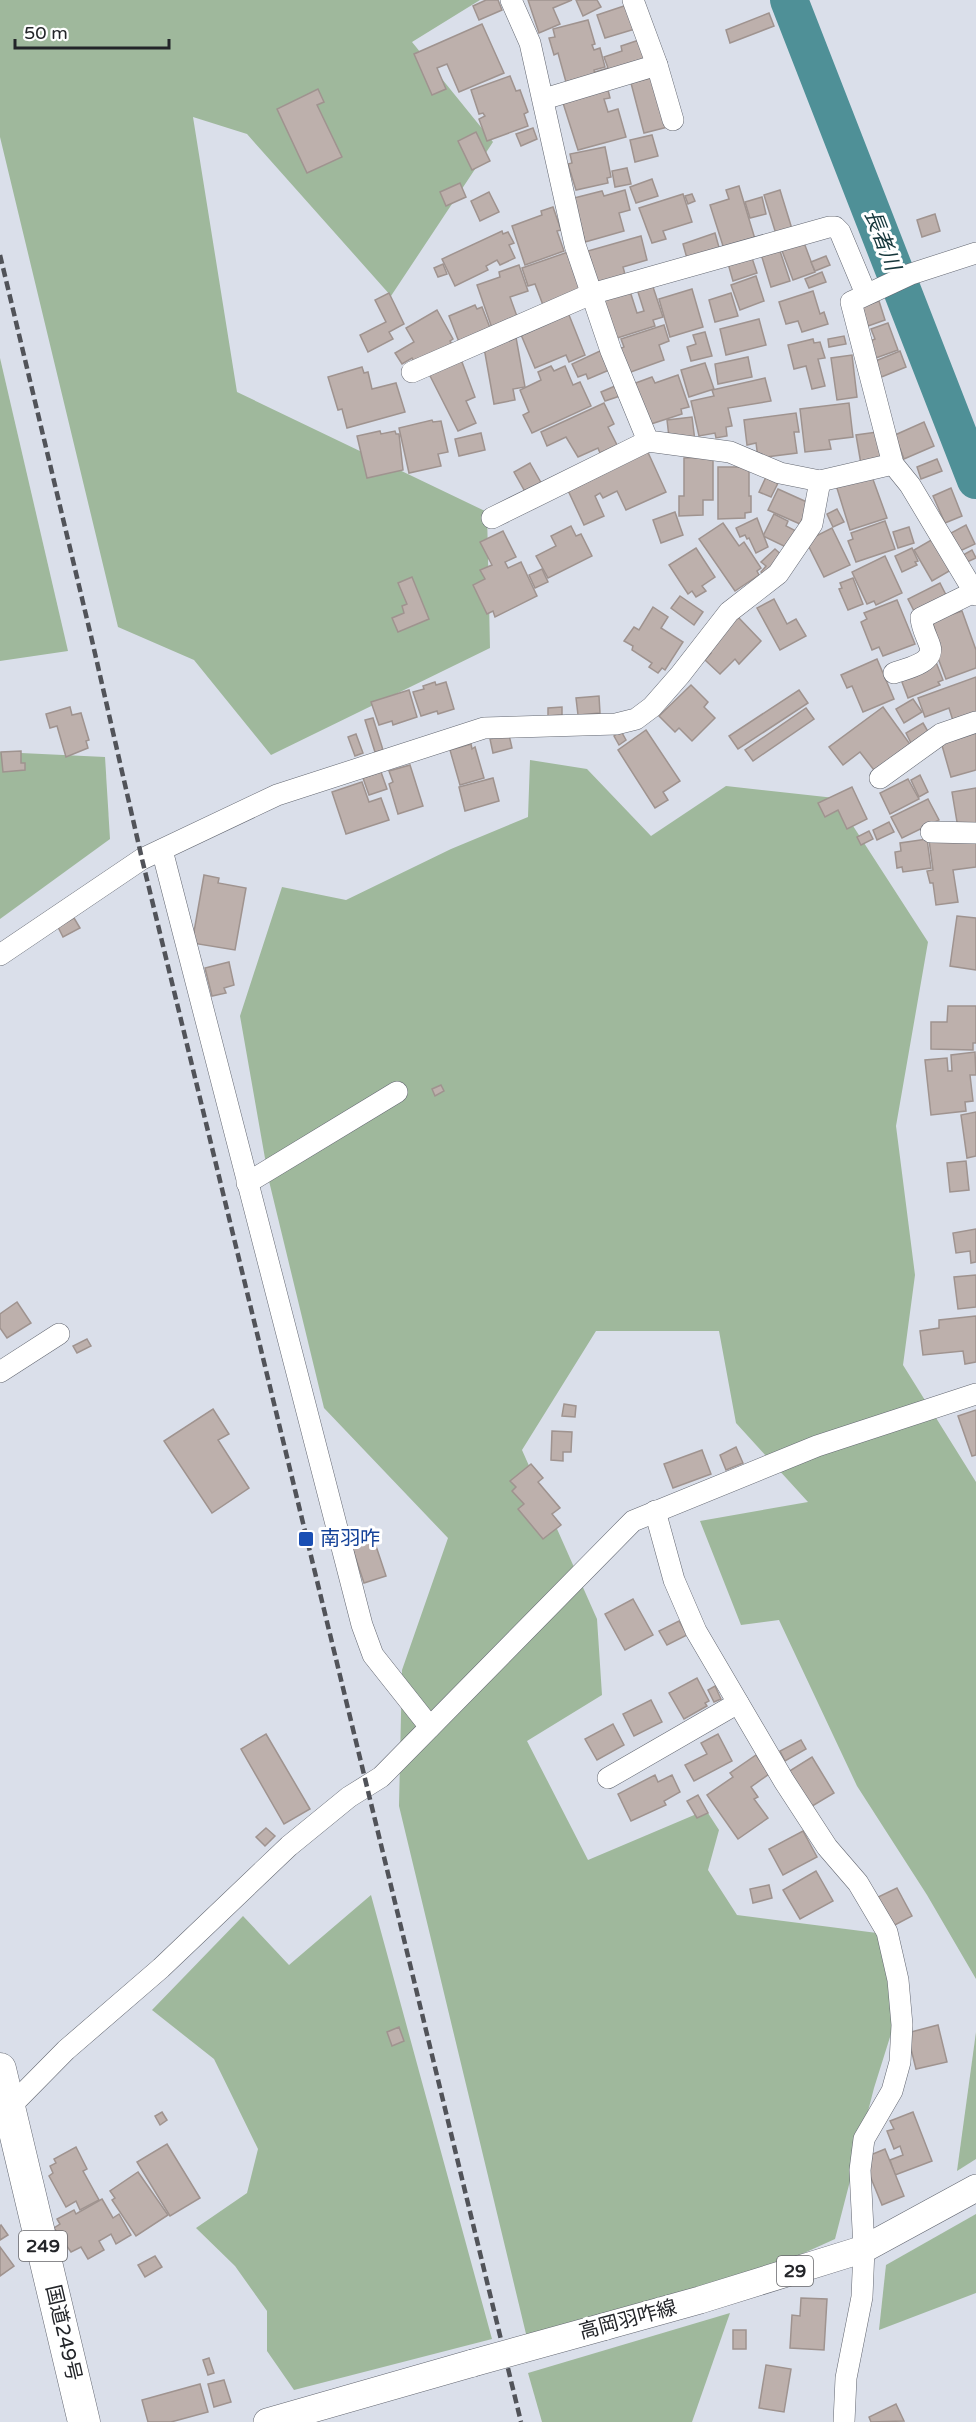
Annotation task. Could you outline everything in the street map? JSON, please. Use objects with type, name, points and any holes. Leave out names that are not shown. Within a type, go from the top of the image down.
[{"type":"highway","name":"国道249号","points":[[0,2069],[5,2112],[84,2422]]},
{"type":"main road","name":"高岡羽咋線","points":[[267,2422],[700,2300],[864,2249],[976,2188]]},
{"type":"street","points":[[511,0],[530,42],[575,245],[611,351],[648,441]]},
{"type":"street","points":[[633,0],[657,64],[673,120]]},
{"type":"street","points":[[544,99],[657,64]]},
{"type":"street","points":[[412,372],[591,294],[835,227],[840,232],[872,291]]},
{"type":"street","points":[[894,674],[923,662],[930,656],[932,649],[921,618],[975,594],[910,485],[893,464],[851,302],[911,274],[976,253]]},
{"type":"street","points":[[492,518],[648,441],[730,452],[780,473],[820,481],[893,464]]},
{"type":"street","points":[[0,955],[142,859],[277,795],[484,729],[616,724],[636,719],[652,706],[680,675],[729,612],[778,574],[812,524],[820,481]]},
{"type":"street","points":[[880,778],[941,734],[976,722]]},
{"type":"street","points":[[931,832],[976,833]]},
{"type":"street","points":[[162,850],[362,1625],[373,1655],[430,1727]]},
{"type":"street","points":[[247,1183],[397,1092]]},
{"type":"street","points":[[0,1372],[59,1334]]},
{"type":"street","points":[[5,2112],[66,2050],[161,1968],[289,1846],[349,1797],[381,1776],[633,1521],[817,1446],[976,1394]]},
{"type":"street","points":[[655,1511],[674,1580],[696,1632],[790,1791],[827,1847],[858,1882],[887,1932],[898,1980],[902,2025],[900,2062],[892,2091],[864,2139],[860,2170],[864,2249],[862,2297],[846,2378],[844,2422]]},
{"type":"street","points":[[608,1778],[738,1703]]},
{"type":"green space","points":[[0,0],[480,0],[412,42],[493,142],[391,296],[247,134],[193,117],[237,392],[487,512],[490,648],[271,755],[194,660],[118,627],[0,137]]},
{"type":"green space","points":[[0,358],[68,651],[0,661]]},
{"type":"green space","points":[[0,752],[105,757],[110,839],[0,919]]},
{"type":"green space","points":[[530,760],[587,769],[651,836],[726,786],[835,798],[928,942],[896,1126],[915,1275],[903,1365],[976,1482],[976,1979],[927,1895],[857,1786],[779,1620],[741,1625],[700,1521],[808,1502],[736,1423],[719,1331],[596,1331],[522,1450],[597,1619],[602,1695],[527,1741],[588,1860],[706,1810],[719,1830],[708,1870],[737,1915],[877,1933],[901,2002],[874,2088],[835,2239],[771,2268],[527,2338],[399,1806],[402,1670],[448,1538],[324,1408],[269,1181],[240,1016],[282,887],[346,900],[451,849],[528,817]]},
{"type":"green space","points":[[371,1895],[492,2339],[294,2390],[267,2351],[267,2311],[235,2266],[196,2228],[247,2193],[258,2149],[214,2059],[152,2010],[243,1916],[289,1965]]},
{"type":"green space","points":[[976,2032],[976,2159],[957,2171]]},
{"type":"green space","points":[[976,2214],[976,2293],[879,2330],[886,2265]]},
{"type":"green space","points":[[730,2313],[692,2422],[542,2422],[528,2373]]},
{"type":"building","points":[[486,0],[498,0],[502,10],[479,20],[473,6]]},
{"type":"building","points":[[528,0],[572,0],[553,8],[560,24],[539,33]]},
{"type":"building","points":[[576,0],[597,0],[601,7],[583,16]]},
{"type":"building","points":[[627,5],[635,29],[605,38],[597,15]]},
{"type":"building","points":[[769,13],[774,26],[730,43],[726,30]]},
{"type":"building","points":[[588,20],[595,44],[592,45],[594,50],[600,48],[605,67],[594,70],[595,74],[566,82],[558,53],[554,55],[549,38],[555,37],[553,29]]},
{"type":"building","points":[[482,24],[504,73],[459,92],[447,64],[437,68],[446,89],[432,95],[414,54]]},
{"type":"building","points":[[642,39],[650,64],[598,80],[595,72],[608,68],[604,57],[622,51],[621,46]]},
{"type":"building","points":[[510,76],[516,91],[520,90],[528,112],[524,114],[528,126],[487,141],[479,119],[485,116],[483,113],[479,114],[471,90]]},
{"type":"building","points":[[655,77],[668,127],[644,133],[631,83]]},
{"type":"building","points":[[607,86],[610,98],[604,99],[608,112],[618,109],[626,137],[578,150],[563,103]]},
{"type":"building","points":[[318,89],[324,102],[317,105],[342,157],[307,173],[277,109]]},
{"type":"building","points":[[533,128],[537,139],[521,146],[516,134]]},
{"type":"building","points":[[476,132],[490,161],[472,170],[458,141]]},
{"type":"building","points":[[652,135],[658,156],[635,162],[630,140]]},
{"type":"building","points":[[605,147],[611,177],[607,178],[608,183],[576,190],[568,164],[572,163],[570,154]]},
{"type":"building","points":[[627,168],[631,184],[615,187],[612,171]]},
{"type":"building","points":[[652,179],[658,196],[636,203],[630,187]]},
{"type":"building","points":[[460,183],[466,197],[446,206],[440,192]]},
{"type":"building","points":[[739,186],[755,239],[724,249],[710,205],[729,199],[726,190]]},
{"type":"building","points":[[625,190],[630,210],[619,213],[624,231],[585,242],[574,198],[602,191],[604,196]]},
{"type":"building","points":[[780,190],[792,229],[776,234],[764,195]]},
{"type":"building","points":[[489,192],[499,212],[480,221],[471,201]]},
{"type":"building","points":[[683,194],[692,222],[663,231],[666,239],[652,243],[639,208]]},
{"type":"building","points":[[692,194],[695,201],[688,204],[685,196]]},
{"type":"building","points":[[762,197],[766,214],[750,218],[745,202]]},
{"type":"building","points":[[553,207],[561,230],[557,231],[564,251],[525,265],[512,226],[542,215],[541,211]]},
{"type":"building","points":[[935,214],[940,231],[922,237],[917,220]]},
{"type":"building","points":[[502,231],[503,234],[508,232],[514,243],[509,245],[515,258],[500,265],[497,260],[486,266],[488,270],[455,286],[442,259]]},
{"type":"building","points":[[715,233],[720,251],[688,262],[683,244]]},
{"type":"building","points":[[641,236],[647,260],[623,267],[626,278],[598,285],[588,251]]},
{"type":"building","points":[[803,240],[815,272],[793,280],[781,248]]},
{"type":"building","points":[[779,248],[790,281],[771,287],[761,254]]},
{"type":"building","points":[[568,252],[581,292],[543,305],[535,284],[528,286],[522,268]]},
{"type":"building","points":[[750,252],[757,273],[733,281],[727,260]]},
{"type":"building","points":[[826,256],[830,265],[815,271],[811,262]]},
{"type":"building","points":[[443,264],[447,274],[438,277],[434,268]]},
{"type":"building","points":[[519,265],[528,291],[510,297],[519,322],[493,331],[477,285],[500,277],[499,272]]},
{"type":"building","points":[[822,272],[826,282],[809,288],[805,279]]},
{"type":"building","points":[[756,276],[764,301],[740,310],[731,285]]},
{"type":"building","points":[[652,284],[663,317],[653,320],[655,326],[614,339],[600,297],[629,288],[637,313],[644,311],[637,289]]},
{"type":"building","points":[[692,289],[703,327],[670,337],[659,299]]},
{"type":"building","points":[[813,291],[820,314],[824,312],[828,324],[802,332],[798,321],[786,324],[779,302]]},
{"type":"building","points":[[389,293],[404,324],[389,332],[393,339],[368,352],[360,335],[386,322],[375,300]]},
{"type":"building","points":[[731,293],[738,316],[715,322],[709,300]]},
{"type":"building","points":[[879,301],[885,320],[868,326],[861,307]]},
{"type":"building","points":[[475,305],[477,309],[482,307],[492,333],[459,342],[449,316]]},
{"type":"building","points":[[437,310],[453,339],[450,341],[453,346],[415,364],[412,358],[402,364],[395,353],[414,342],[406,328]]},
{"type":"building","points":[[567,310],[585,355],[569,362],[566,355],[535,368],[519,330]]},
{"type":"building","points":[[759,319],[766,345],[726,355],[720,329]]},
{"type":"building","points":[[888,323],[898,350],[873,359],[867,342],[875,339],[871,329]]},
{"type":"building","points":[[664,325],[669,341],[659,345],[664,360],[628,373],[620,349],[624,347],[621,339]]},
{"type":"building","points":[[515,332],[525,387],[513,389],[515,400],[494,404],[483,342]]},
{"type":"building","points":[[705,332],[712,356],[691,361],[687,347],[696,344],[693,335]]},
{"type":"building","points":[[844,336],[846,344],[829,347],[828,339]]},
{"type":"building","points":[[813,339],[814,343],[820,342],[825,358],[818,359],[825,386],[812,389],[806,366],[794,369],[788,345]]},
{"type":"building","points":[[600,351],[609,370],[588,379],[586,374],[578,377],[572,364]]},
{"type":"building","points":[[900,351],[906,367],[879,378],[873,362]]},
{"type":"building","points":[[459,354],[475,397],[466,401],[476,423],[458,431],[426,368]]},
{"type":"building","points":[[852,355],[857,397],[837,400],[831,358]]},
{"type":"building","points":[[748,357],[752,377],[718,384],[715,364]]},
{"type":"building","points":[[705,363],[714,389],[689,397],[681,370]]},
{"type":"building","points":[[551,366],[554,371],[565,366],[573,385],[580,382],[591,406],[532,433],[523,415],[529,412],[520,390],[541,380],[538,372]]},
{"type":"building","points":[[362,367],[364,373],[368,372],[372,389],[396,383],[405,412],[347,428],[342,409],[338,410],[328,377]]},
{"type":"building","points":[[678,375],[689,407],[681,409],[682,414],[651,424],[633,384],[652,377],[655,383]]},
{"type":"building","points":[[765,378],[771,401],[728,408],[732,426],[726,427],[727,436],[716,438],[715,433],[699,436],[691,401],[714,396],[712,390]]},
{"type":"building","points":[[615,386],[620,396],[605,401],[601,392]]},
{"type":"building","points":[[604,403],[614,424],[608,427],[617,445],[600,453],[598,448],[578,457],[566,437],[547,446],[541,432]]},
{"type":"building","points":[[849,403],[853,437],[829,440],[831,449],[805,452],[800,409]]},
{"type":"building","points":[[796,413],[799,432],[794,432],[797,453],[758,458],[756,443],[747,445],[744,420]]},
{"type":"building","points":[[692,417],[695,441],[669,437],[667,420]]},
{"type":"building","points":[[432,420],[433,422],[441,421],[448,452],[438,454],[441,466],[409,473],[399,428]]},
{"type":"building","points":[[924,422],[934,446],[904,459],[895,435]]},
{"type":"building","points":[[380,431],[381,434],[395,431],[399,434],[403,470],[367,478],[357,436]]},
{"type":"building","points":[[877,432],[882,460],[861,464],[856,435]]},
{"type":"building","points":[[481,433],[485,450],[459,456],[455,439]]},
{"type":"building","points":[[646,448],[666,492],[626,510],[617,491],[603,498],[600,493],[595,496],[604,516],[584,525],[566,486]]},
{"type":"building","points":[[713,457],[713,500],[703,500],[703,515],[679,516],[679,496],[684,496],[684,458]]},
{"type":"building","points":[[937,459],[942,471],[921,479],[917,467]]},
{"type":"building","points":[[530,463],[544,488],[528,497],[514,472]]},
{"type":"building","points":[[718,467],[749,467],[751,512],[745,513],[745,518],[718,519]]},
{"type":"building","points":[[871,474],[887,518],[850,530],[836,485]]},
{"type":"building","points":[[766,477],[778,483],[771,497],[759,492]]},
{"type":"building","points":[[951,488],[962,516],[945,523],[933,496]]},
{"type":"building","points":[[778,489],[809,503],[800,524],[768,510]]},
{"type":"building","points":[[837,509],[844,522],[833,527],[827,514]]},
{"type":"building","points":[[675,512],[683,535],[661,543],[653,520]]},
{"type":"building","points":[[774,514],[788,521],[786,526],[796,531],[788,548],[763,536]]},
{"type":"building","points":[[757,518],[768,547],[756,553],[749,538],[747,539],[745,535],[740,537],[736,528]]},
{"type":"building","points":[[885,521],[895,549],[856,562],[848,541],[853,539],[851,533]]},
{"type":"building","points":[[723,523],[739,546],[744,542],[761,568],[757,571],[759,575],[735,591],[699,539]]},
{"type":"building","points":[[966,525],[975,544],[960,551],[951,533]]},
{"type":"building","points":[[571,526],[576,536],[581,534],[592,556],[548,578],[536,556],[556,546],[551,536]]},
{"type":"building","points":[[909,527],[914,543],[898,548],[893,532]]},
{"type":"building","points":[[832,528],[850,565],[824,577],[806,541]]},
{"type":"building","points":[[503,531],[516,557],[505,562],[508,568],[521,562],[537,596],[495,617],[493,611],[487,614],[473,585],[485,579],[480,570],[492,565],[480,542]]},
{"type":"building","points":[[933,539],[951,570],[932,581],[914,550]]},
{"type":"building","points":[[696,548],[715,577],[702,586],[706,591],[696,597],[692,591],[688,594],[669,565]]},
{"type":"building","points":[[912,548],[918,561],[915,562],[917,565],[902,572],[895,556]]},
{"type":"building","points":[[775,549],[784,557],[766,577],[761,572],[766,566],[761,562]]},
{"type":"building","points":[[972,550],[976,558],[967,562],[963,555]]},
{"type":"building","points":[[885,556],[902,593],[876,605],[874,601],[867,604],[852,572]]},
{"type":"building","points":[[542,569],[548,582],[535,588],[529,575]]},
{"type":"building","points":[[412,577],[429,619],[398,632],[392,618],[404,613],[402,606],[407,604],[398,583]]},
{"type":"building","points":[[853,578],[863,604],[848,610],[839,589],[842,588],[840,583]]},
{"type":"building","points":[[940,583],[948,599],[916,615],[908,599]]},
{"type":"building","points":[[680,596],[703,612],[694,625],[671,608]]},
{"type":"building","points":[[774,599],[787,624],[796,619],[806,636],[780,650],[757,608]]},
{"type":"building","points":[[897,600],[915,644],[883,656],[879,647],[872,650],[861,622],[867,619],[864,613]]},
{"type":"building","points":[[653,607],[668,617],[661,628],[683,642],[665,670],[662,668],[658,673],[649,667],[652,663],[632,650],[633,646],[624,641],[634,627],[639,630]]},
{"type":"building","points":[[962,611],[976,650],[976,668],[946,679],[935,650],[941,647],[932,621]]},
{"type":"building","points":[[738,617],[761,641],[739,664],[735,659],[720,674],[705,660],[711,653],[707,649]]},
{"type":"building","points":[[877,659],[894,699],[863,712],[852,686],[847,688],[841,675]]},
{"type":"building","points":[[936,662],[943,680],[938,682],[940,685],[908,698],[900,677]]},
{"type":"building","points":[[976,677],[976,716],[954,724],[949,708],[925,717],[918,698]]},
{"type":"building","points":[[435,682],[436,685],[446,682],[454,709],[421,716],[413,692],[424,689],[423,686]]},
{"type":"building","points":[[691,685],[708,702],[704,707],[715,718],[692,741],[679,728],[675,732],[659,716]]},
{"type":"building","points":[[409,690],[417,717],[393,725],[392,721],[379,725],[371,702]]},
{"type":"building","points":[[799,690],[808,703],[738,749],[729,736]]},
{"type":"building","points":[[599,696],[600,713],[578,715],[576,698]]},
{"type":"building","points":[[913,699],[922,712],[904,723],[896,709]]},
{"type":"building","points":[[70,707],[72,715],[81,713],[89,740],[86,741],[88,748],[66,757],[57,726],[50,728],[46,714]]},
{"type":"building","points":[[562,707],[562,715],[548,716],[548,708]]},
{"type":"building","points":[[883,707],[912,747],[877,774],[860,752],[843,765],[829,747]]},
{"type":"building","points":[[806,708],[814,719],[753,761],[745,750]]},
{"type":"building","points":[[373,718],[383,750],[375,752],[365,720]]},
{"type":"building","points":[[923,723],[930,735],[912,745],[906,733]]},
{"type":"building","points":[[646,730],[680,781],[663,792],[668,800],[655,808],[618,750]]},
{"type":"building","points":[[621,731],[626,740],[619,745],[614,736]]},
{"type":"building","points":[[976,732],[976,770],[951,777],[941,742]]},
{"type":"building","points":[[356,734],[363,753],[355,756],[348,737]]},
{"type":"building","points":[[509,735],[512,748],[493,753],[490,739]]},
{"type":"building","points":[[471,744],[472,749],[475,747],[484,778],[460,785],[450,750]]},
{"type":"building","points":[[21,751],[21,763],[25,763],[25,770],[3,772],[1,752]]},
{"type":"building","points":[[410,765],[423,806],[398,814],[389,784],[393,782],[389,771]]},
{"type":"building","points":[[381,772],[387,789],[369,795],[363,778]]},
{"type":"building","points":[[920,775],[928,792],[919,797],[911,780]]},
{"type":"building","points":[[493,778],[499,801],[465,811],[459,787]]},
{"type":"building","points":[[908,779],[919,799],[890,814],[880,793]]},
{"type":"building","points":[[362,782],[369,802],[381,798],[389,820],[346,834],[332,792]]},
{"type":"building","points":[[852,787],[867,819],[847,829],[838,810],[825,817],[818,803]]},
{"type":"building","points":[[976,788],[976,825],[958,828],[952,792]]},
{"type":"building","points":[[928,799],[939,820],[902,838],[891,817]]},
{"type":"building","points":[[889,822],[894,832],[877,840],[873,830]]},
{"type":"building","points":[[869,831],[873,839],[861,845],[857,837]]},
{"type":"building","points":[[927,839],[931,868],[903,872],[902,867],[897,868],[895,852],[901,851],[900,843]]},
{"type":"building","points":[[929,840],[976,840],[976,867],[953,870],[958,902],[936,905],[933,883],[930,883],[927,871],[933,870]]},
{"type":"building","points":[[204,875],[219,878],[218,883],[246,888],[235,950],[192,943]]},
{"type":"building","points":[[957,916],[976,918],[976,970],[950,966]]},
{"type":"building","points":[[74,918],[80,928],[63,937],[58,927]]},
{"type":"building","points":[[229,962],[234,985],[224,988],[226,993],[212,996],[205,968]]},
{"type":"building","points":[[948,1006],[976,1006],[976,1043],[973,1043],[973,1050],[931,1049],[931,1022],[947,1022]]},
{"type":"building","points":[[975,1052],[976,1075],[970,1075],[973,1101],[965,1102],[966,1111],[931,1115],[925,1060],[947,1058],[948,1071],[952,1071],[951,1055]]},
{"type":"building","points":[[441,1085],[444,1091],[435,1096],[432,1089]]},
{"type":"building","points":[[976,1112],[976,1156],[967,1158],[961,1115]]},
{"type":"building","points":[[966,1161],[969,1190],[950,1192],[947,1163]]},
{"type":"building","points":[[976,1229],[976,1262],[971,1263],[970,1251],[956,1253],[953,1233]]},
{"type":"building","points":[[976,1275],[976,1307],[958,1309],[954,1277]]},
{"type":"building","points":[[17,1302],[31,1323],[7,1338],[0,1328],[0,1314]]},
{"type":"building","points":[[976,1316],[976,1362],[965,1364],[963,1351],[923,1355],[920,1331],[939,1328],[939,1320]]},
{"type":"building","points":[[87,1339],[91,1346],[77,1353],[73,1346]]},
{"type":"building","points":[[564,1404],[576,1406],[575,1417],[562,1416]]},
{"type":"building","points":[[213,1409],[229,1434],[218,1440],[249,1488],[212,1513],[164,1441]]},
{"type":"building","points":[[976,1410],[976,1455],[972,1456],[958,1416]]},
{"type":"building","points":[[552,1431],[572,1432],[571,1452],[563,1452],[563,1461],[551,1460]]},
{"type":"building","points":[[736,1447],[743,1463],[726,1470],[720,1455]]},
{"type":"building","points":[[702,1450],[711,1474],[673,1488],[664,1464]]},
{"type":"building","points":[[531,1464],[543,1478],[538,1482],[560,1508],[552,1514],[561,1525],[543,1539],[518,1509],[524,1504],[512,1491],[516,1487],[510,1481]]},
{"type":"building","points":[[374,1540],[386,1576],[364,1583],[352,1547]]},
{"type":"building","points":[[633,1599],[653,1635],[625,1650],[605,1614]]},
{"type":"building","points":[[679,1621],[687,1635],[667,1645],[659,1631]]},
{"type":"building","points":[[697,1678],[709,1701],[705,1703],[707,1706],[684,1719],[669,1693]]},
{"type":"building","points":[[715,1686],[721,1699],[714,1702],[708,1690]]},
{"type":"building","points":[[651,1700],[662,1722],[634,1736],[623,1714]]},
{"type":"building","points":[[613,1724],[624,1745],[597,1760],[585,1739]]},
{"type":"building","points":[[266,1734],[310,1809],[284,1824],[241,1749]]},
{"type":"building","points":[[718,1734],[732,1761],[694,1781],[685,1765],[707,1754],[701,1743]]},
{"type":"building","points":[[801,1740],[806,1749],[785,1761],[780,1751]]},
{"type":"building","points":[[756,1755],[769,1774],[751,1787],[758,1797],[754,1799],[768,1818],[738,1839],[707,1795],[733,1777],[730,1773]]},
{"type":"building","points":[[812,1757],[834,1793],[809,1808],[788,1772]]},
{"type":"building","points":[[655,1775],[658,1782],[672,1775],[680,1792],[664,1801],[666,1805],[631,1821],[618,1794]]},
{"type":"building","points":[[698,1795],[708,1813],[697,1818],[687,1801]]},
{"type":"building","points":[[266,1828],[275,1836],[265,1846],[256,1837]]},
{"type":"building","points":[[803,1831],[817,1857],[783,1875],[769,1849]]},
{"type":"building","points":[[816,1871],[833,1901],[800,1919],[783,1890]]},
{"type":"building","points":[[769,1885],[772,1898],[753,1903],[750,1889]]},
{"type":"building","points":[[897,1888],[912,1916],[893,1926],[878,1897]]},
{"type":"building","points":[[938,2025],[947,2062],[916,2069],[907,2033]]},
{"type":"building","points":[[399,2027],[404,2041],[392,2046],[387,2032]]},
{"type":"building","points":[[162,2112],[167,2120],[160,2125],[155,2116]]},
{"type":"building","points":[[913,2112],[932,2161],[895,2175],[890,2160],[903,2155],[900,2146],[894,2149],[887,2131],[894,2129],[890,2121]]},
{"type":"building","points":[[167,2144],[200,2198],[170,2216],[137,2162]]},
{"type":"building","points":[[76,2147],[87,2169],[83,2171],[99,2200],[80,2210],[76,2201],[66,2207],[49,2176],[53,2173],[50,2166],[56,2163],[54,2159]]},
{"type":"building","points":[[885,2149],[904,2196],[882,2205],[866,2166],[868,2156]]},
{"type":"building","points":[[138,2172],[168,2215],[136,2236],[112,2200],[115,2198],[110,2191]]},
{"type":"building","points":[[102,2199],[113,2218],[119,2214],[131,2235],[116,2244],[111,2234],[99,2241],[104,2250],[88,2259],[81,2247],[71,2252],[54,2228],[60,2224],[57,2219],[74,2210],[76,2214]]},
{"type":"building","points":[[0,2226],[8,2235],[0,2240]]},
{"type":"building","points":[[0,2247],[14,2266],[0,2276]]},
{"type":"building","points":[[155,2256],[162,2267],[145,2277],[138,2265]]},
{"type":"building","points":[[801,2298],[827,2299],[824,2350],[790,2348],[792,2315],[800,2316]]},
{"type":"building","points":[[733,2330],[746,2330],[746,2349],[733,2349]]},
{"type":"building","points":[[209,2358],[214,2373],[208,2375],[203,2360]]},
{"type":"building","points":[[766,2365],[791,2369],[784,2412],[759,2408]]},
{"type":"building","points":[[224,2380],[231,2402],[214,2407],[208,2384]]},
{"type":"building","points":[[200,2384],[208,2412],[171,2422],[148,2422],[142,2400]]},
{"type":"building","points":[[896,2404],[904,2421],[871,2422],[869,2417]]},
{"type":"waterway","name":"長者川","points":[[789,0],[976,480]]},
{"type":"railway","points":[[0,255],[142,859],[521,2422]]},
{"type":"place","name":"南羽咋","points":[[306,1539]]}]
